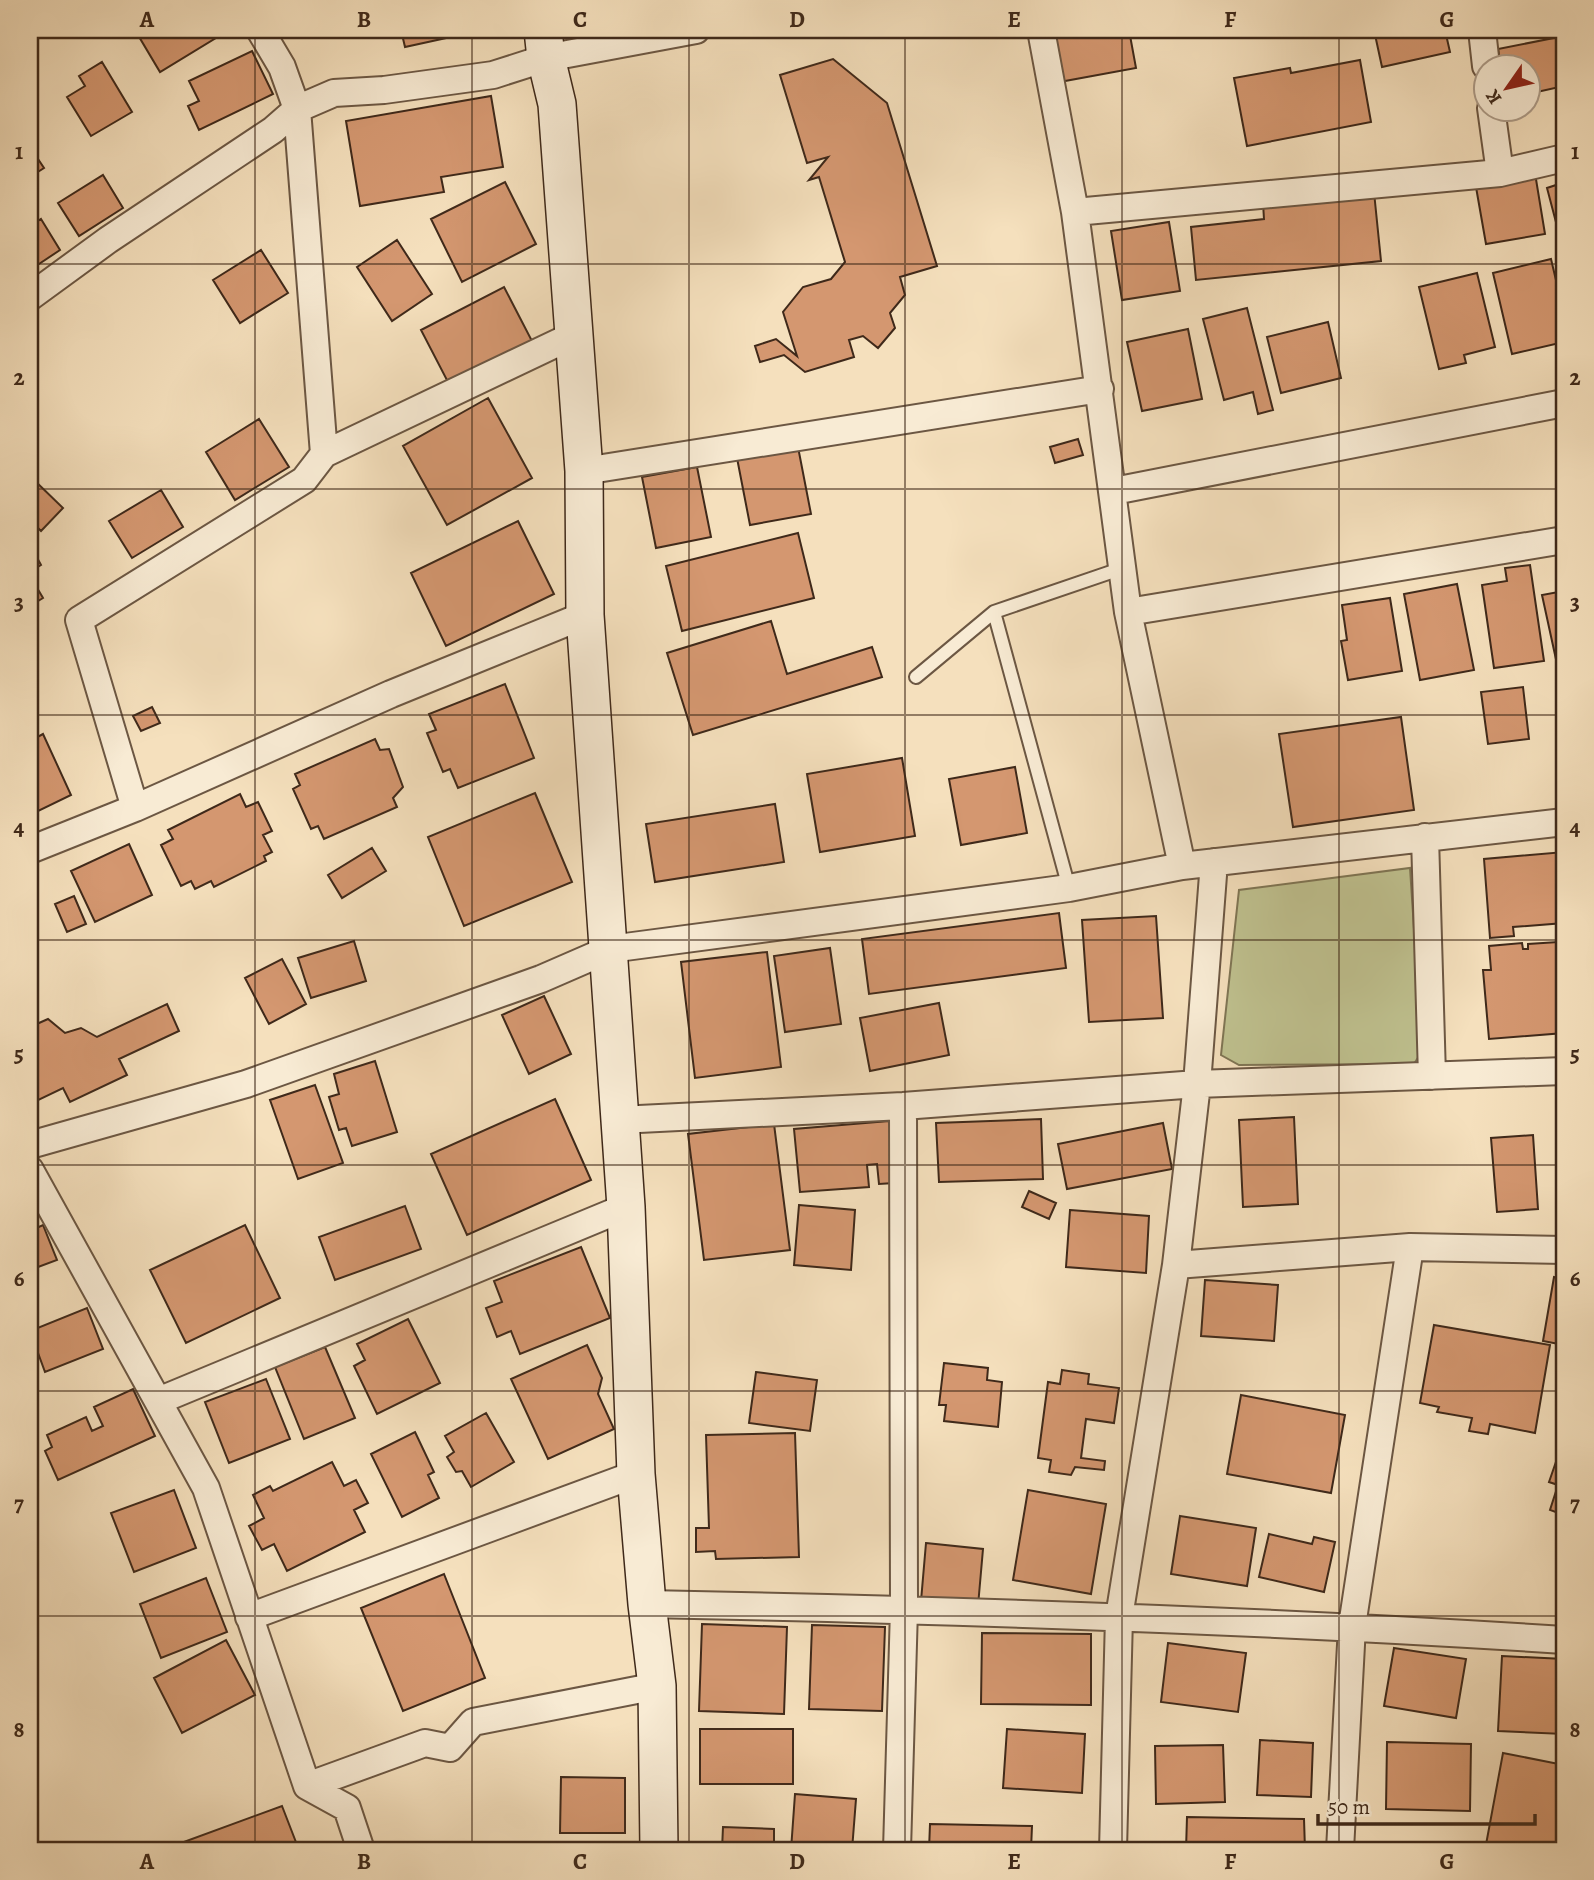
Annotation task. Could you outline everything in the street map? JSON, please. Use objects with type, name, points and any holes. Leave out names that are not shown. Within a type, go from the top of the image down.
[{"type":"main road","points":[[545,44],[557,104],[584,471],[585,615],[626,1207],[636,1474],[657,1686],[659,1850]]},
{"type":"street","points":[[260,30],[282,67],[296,109],[324,454]]},
{"type":"street","points":[[30,297],[108,240],[273,130],[296,109],[334,93],[384,90],[493,75],[545,44],[696,30]]},
{"type":"street","points":[[1041,30],[1075,212],[1128,612],[1182,866]]},
{"type":"street","points":[[1482,30],[1484,52]]},
{"type":"street","points":[[1493,122],[1500,173]]},
{"type":"street","points":[[1075,212],[1500,173],[1564,158]]},
{"type":"street","points":[[135,808],[79,620],[304,480],[324,454],[574,335]]},
{"type":"street","points":[[584,471],[1100,389]]},
{"type":"street","points":[[1114,491],[1564,403]]},
{"type":"street","points":[[1128,612],[1564,540]]},
{"type":"street","points":[[30,850],[135,808],[391,694],[585,615]]},
{"type":"street","points":[[30,1145],[246,1084],[541,979],[610,949],[1069,888],[1182,866],[1564,822]]},
{"type":"street","points":[[1425,837],[1432,1076]]},
{"type":"street","points":[[1113,1850],[1119,1617],[1176,1265],[1197,1084],[1214,862]]},
{"type":"street","points":[[619,1120],[903,1106],[1197,1084],[1564,1071]]},
{"type":"street","points":[[897,1850],[904,1609],[903,1106]]},
{"type":"street","points":[[30,1170],[206,1488],[307,1786],[347,1808],[361,1850]]},
{"type":"street","points":[[158,1401],[626,1207]]},
{"type":"street","points":[[1176,1265],[1410,1247],[1564,1250]]},
{"type":"street","points":[[1340,1850],[1352,1626],[1410,1247]]},
{"type":"street","points":[[249,1617],[636,1474]]},
{"type":"street","points":[[647,1604],[904,1609],[1352,1626],[1564,1640]]},
{"type":"street","points":[[307,1786],[425,1743],[450,1748],[473,1722],[657,1686]]},
{"type":"lane","points":[[916,677],[994,612],[1123,568]]},
{"type":"lane","points":[[994,612],[1069,888]]},
{"type":"green space","points":[[1410,868],[1422,1051],[1414,1064],[1239,1065],[1221,1055],[1239,890]]},
{"type":"building","points":[[147,30],[229,30],[160,72],[138,35]]},
{"type":"building","points":[[401,30],[483,30],[405,47]]},
{"type":"building","points":[[1045,30],[1129,30],[1136,68],[1054,83]]},
{"type":"building","points":[[1374,30],[1445,30],[1450,52],[1382,67]]},
{"type":"building","points":[[1564,36],[1564,86],[1542,91],[1542,52],[1499,52],[1498,49]]},
{"type":"building","points":[[252,51],[273,94],[199,130],[188,106],[199,101],[189,81]]},
{"type":"building","points":[[833,59],[887,103],[937,266],[900,277],[905,295],[890,313],[895,328],[878,348],[863,336],[849,340],[854,357],[805,372],[784,355],[760,362],[755,346],[776,339],[797,356],[783,312],[803,287],[831,279],[845,262],[819,177],[809,180],[828,157],[807,163],[780,75]]},
{"type":"building","points":[[1360,60],[1371,122],[1247,146],[1234,78],[1290,68],[1291,73]]},
{"type":"building","points":[[102,62],[132,112],[91,136],[67,97],[85,86],[79,76]]},
{"type":"building","points":[[491,96],[503,167],[441,177],[444,192],[360,206],[346,121]]},
{"type":"building","points":[[30,147],[44,168],[30,177]]},
{"type":"building","points":[[1533,161],[1545,234],[1486,244],[1473,170]]},
{"type":"building","points":[[1564,163],[1564,224],[1557,226],[1547,188],[1559,184],[1554,166]]},
{"type":"building","points":[[103,175],[123,208],[79,236],[58,203]]},
{"type":"building","points":[[505,182],[536,244],[462,282],[431,219]]},
{"type":"building","points":[[1374,192],[1381,261],[1196,280],[1191,227],[1264,219],[1263,203]]},
{"type":"building","points":[[41,219],[60,250],[30,270],[30,226]]},
{"type":"building","points":[[1169,222],[1180,291],[1122,300],[1111,231]]},
{"type":"building","points":[[397,240],[432,294],[392,321],[357,267]]},
{"type":"building","points":[[261,250],[288,293],[240,323],[213,280]]},
{"type":"building","points":[[1551,259],[1564,314],[1564,342],[1512,354],[1493,273]]},
{"type":"building","points":[[1477,273],[1495,347],[1464,355],[1466,363],[1439,369],[1419,287]]},
{"type":"building","points":[[504,287],[533,343],[450,386],[421,330]]},
{"type":"building","points":[[1247,308],[1273,410],[1258,414],[1253,392],[1224,400],[1203,319]]},
{"type":"building","points":[[1328,322],[1341,378],[1281,393],[1267,337]]},
{"type":"building","points":[[1188,329],[1202,399],[1142,411],[1127,342]]},
{"type":"building","points":[[488,398],[532,478],[447,525],[403,446]]},
{"type":"building","points":[[259,419],[289,467],[235,500],[206,452]]},
{"type":"building","points":[[1078,439],[1083,455],[1055,463],[1050,447]]},
{"type":"building","points":[[798,447],[811,514],[750,525],[737,458]]},
{"type":"building","points":[[697,467],[711,537],[656,548],[642,477]]},
{"type":"building","points":[[32,478],[63,508],[41,531],[30,520]]},
{"type":"building","points":[[161,490],[183,527],[132,558],[109,521]]},
{"type":"building","points":[[518,521],[554,594],[446,646],[411,573]]},
{"type":"building","points":[[798,533],[814,598],[682,631],[666,566]]},
{"type":"building","points":[[35,554],[41,565],[30,572],[30,557]]},
{"type":"building","points":[[1530,565],[1544,661],[1494,668],[1482,585],[1507,581],[1505,568]]},
{"type":"building","points":[[1564,571],[1564,591],[1560,572]]},
{"type":"building","points":[[30,576],[43,598],[30,606]]},
{"type":"building","points":[[1457,584],[1474,670],[1420,680],[1404,594]]},
{"type":"building","points":[[1564,591],[1564,662],[1557,664],[1542,595]]},
{"type":"building","points":[[1390,598],[1402,671],[1348,680],[1341,641],[1347,640],[1342,605]]},
{"type":"building","points":[[771,621],[787,674],[872,647],[882,677],[693,735],[667,653]]},
{"type":"building","points":[[505,684],[534,758],[458,788],[450,769],[443,772],[427,733],[436,730],[429,714]]},
{"type":"building","points":[[1564,686],[1564,712],[1561,687]]},
{"type":"building","points":[[1523,687],[1529,739],[1488,744],[1481,692]]},
{"type":"building","points":[[152,707],[160,723],[141,731],[133,716]]},
{"type":"building","points":[[1401,717],[1414,810],[1293,827],[1279,734]]},
{"type":"building","points":[[43,734],[71,795],[30,815],[30,741]]},
{"type":"building","points":[[375,739],[380,750],[389,749],[403,787],[393,798],[397,807],[324,839],[318,826],[311,829],[293,789],[300,785],[295,774]]},
{"type":"building","points":[[902,758],[915,836],[820,852],[807,774]]},
{"type":"building","points":[[1015,767],[1027,833],[961,845],[949,779]]},
{"type":"building","points":[[535,793],[572,882],[464,926],[428,837]]},
{"type":"building","points":[[240,794],[246,807],[258,802],[272,831],[263,835],[272,852],[264,856],[266,861],[214,887],[211,881],[195,889],[191,881],[181,886],[161,845],[173,839],[168,830]]},
{"type":"building","points":[[775,804],[784,862],[655,882],[646,824]]},
{"type":"building","points":[[129,844],[152,895],[95,922],[71,871]]},
{"type":"building","points":[[372,848],[386,871],[342,898],[328,875]]},
{"type":"building","points":[[1564,852],[1564,923],[1513,927],[1514,936],[1490,938],[1484,859]]},
{"type":"building","points":[[74,896],[86,924],[67,932],[55,904]]},
{"type":"building","points":[[1059,913],[1066,968],[869,994],[862,939]]},
{"type":"building","points":[[1156,916],[1163,1018],[1089,1022],[1082,920]]},
{"type":"building","points":[[354,941],[366,981],[311,998],[298,958]]},
{"type":"building","points":[[1558,942],[1562,978],[1557,981],[1559,1000],[1564,1002],[1564,1033],[1489,1039],[1483,970],[1491,970],[1489,946],[1522,943],[1523,949],[1528,949],[1528,944]]},
{"type":"building","points":[[830,948],[841,1024],[785,1032],[774,956]]},
{"type":"building","points":[[767,952],[781,1067],[695,1078],[681,962]]},
{"type":"building","points":[[282,959],[306,1004],[269,1024],[245,978]]},
{"type":"building","points":[[544,996],[571,1054],[529,1074],[502,1015]]},
{"type":"building","points":[[939,1003],[949,1055],[870,1071],[860,1018]]},
{"type":"building","points":[[167,1004],[179,1031],[119,1059],[127,1075],[70,1102],[63,1088],[30,1104],[30,1027],[48,1019],[65,1033],[81,1028],[97,1037]]},
{"type":"building","points":[[375,1061],[397,1132],[352,1146],[346,1128],[339,1130],[329,1097],[339,1094],[334,1074]]},
{"type":"building","points":[[315,1085],[343,1163],[298,1179],[270,1100]]},
{"type":"building","points":[[555,1099],[591,1180],[467,1235],[431,1154]]},
{"type":"building","points":[[1294,1117],[1298,1204],[1243,1207],[1239,1120]]},
{"type":"building","points":[[1041,1119],[1043,1179],[939,1182],[936,1123]]},
{"type":"building","points":[[889,1121],[894,1183],[879,1184],[877,1164],[867,1165],[869,1187],[800,1192],[794,1129]]},
{"type":"building","points":[[1163,1123],[1172,1169],[1067,1189],[1058,1144]]},
{"type":"building","points":[[774,1124],[790,1250],[704,1260],[688,1134]]},
{"type":"building","points":[[1533,1135],[1538,1209],[1497,1212],[1491,1138]]},
{"type":"building","points":[[1029,1191],[1056,1203],[1049,1219],[1022,1207]]},
{"type":"building","points":[[799,1205],[855,1210],[851,1270],[794,1265]]},
{"type":"building","points":[[405,1206],[421,1249],[335,1280],[319,1237]]},
{"type":"building","points":[[1070,1210],[1149,1216],[1146,1273],[1066,1267]]},
{"type":"building","points":[[43,1225],[57,1260],[30,1270],[30,1231]]},
{"type":"building","points":[[245,1225],[280,1298],[186,1343],[150,1270]]},
{"type":"building","points":[[581,1247],[610,1318],[520,1354],[511,1331],[497,1337],[486,1308],[502,1302],[494,1281]]},
{"type":"building","points":[[1554,1277],[1564,1279],[1564,1345],[1543,1341]]},
{"type":"building","points":[[1205,1280],[1278,1285],[1274,1341],[1201,1336]]},
{"type":"building","points":[[87,1308],[103,1349],[45,1372],[30,1331]]},
{"type":"building","points":[[408,1319],[440,1383],[377,1414],[354,1366],[365,1360],[357,1344]]},
{"type":"building","points":[[1434,1325],[1550,1345],[1535,1433],[1490,1424],[1488,1434],[1469,1431],[1472,1418],[1437,1412],[1439,1407],[1420,1403]]},
{"type":"building","points":[[587,1345],[602,1378],[598,1394],[614,1429],[548,1459],[511,1379]]},
{"type":"building","points":[[325,1347],[355,1418],[304,1439],[275,1367]]},
{"type":"building","points":[[944,1363],[988,1368],[987,1380],[1002,1382],[998,1427],[944,1421],[946,1405],[939,1405]]},
{"type":"building","points":[[1062,1370],[1089,1374],[1088,1384],[1119,1388],[1114,1423],[1086,1419],[1081,1458],[1105,1461],[1104,1470],[1075,1467],[1071,1475],[1049,1472],[1051,1460],[1038,1458],[1048,1382],[1060,1384]]},
{"type":"building","points":[[756,1372],[817,1380],[810,1431],[749,1423]]},
{"type":"building","points":[[266,1379],[290,1439],[229,1463],[205,1402]]},
{"type":"building","points":[[133,1389],[155,1436],[58,1480],[45,1451],[52,1447],[47,1435],[86,1417],[92,1431],[103,1426],[94,1407]]},
{"type":"building","points":[[1241,1395],[1345,1415],[1331,1493],[1227,1474]]},
{"type":"building","points":[[486,1413],[514,1462],[471,1487],[462,1471],[456,1472],[447,1457],[454,1452],[445,1436]]},
{"type":"building","points":[[415,1432],[434,1472],[428,1475],[439,1498],[402,1517],[371,1454]]},
{"type":"building","points":[[795,1433],[799,1557],[716,1559],[715,1551],[696,1552],[696,1528],[709,1528],[706,1435]]},
{"type":"building","points":[[1558,1456],[1564,1458],[1564,1515],[1550,1510],[1558,1485],[1549,1482]]},
{"type":"building","points":[[332,1462],[344,1486],[356,1480],[368,1503],[354,1510],[365,1532],[287,1571],[274,1544],[262,1550],[249,1526],[264,1518],[253,1495],[270,1486],[273,1491]]},
{"type":"building","points":[[174,1490],[196,1548],[134,1572],[111,1513]]},
{"type":"building","points":[[1028,1490],[1106,1504],[1091,1594],[1013,1580]]},
{"type":"building","points":[[1180,1516],[1256,1528],[1247,1586],[1171,1574]]},
{"type":"building","points":[[1269,1534],[1312,1544],[1314,1537],[1335,1542],[1324,1592],[1259,1577]]},
{"type":"building","points":[[926,1543],[983,1549],[978,1606],[921,1601]]},
{"type":"building","points":[[444,1574],[485,1678],[403,1711],[361,1608]]},
{"type":"building","points":[[206,1578],[227,1632],[161,1658],[140,1604]]},
{"type":"building","points":[[702,1624],[787,1627],[784,1714],[699,1711]]},
{"type":"building","points":[[812,1625],[885,1627],[882,1711],[809,1709]]},
{"type":"building","points":[[982,1633],[1091,1634],[1091,1705],[981,1704]]},
{"type":"building","points":[[226,1640],[255,1695],[182,1733],[154,1678]]},
{"type":"building","points":[[1168,1643],[1246,1653],[1238,1712],[1161,1702]]},
{"type":"building","points":[[1394,1648],[1466,1659],[1456,1718],[1384,1706]]},
{"type":"building","points":[[1502,1656],[1564,1659],[1564,1734],[1498,1731]]},
{"type":"building","points":[[700,1729],[793,1729],[793,1784],[700,1784]]},
{"type":"building","points":[[1007,1729],[1085,1734],[1082,1793],[1003,1788]]},
{"type":"building","points":[[1260,1740],[1313,1743],[1311,1797],[1257,1795]]},
{"type":"building","points":[[1387,1742],[1471,1744],[1470,1811],[1386,1809]]},
{"type":"building","points":[[1223,1745],[1225,1802],[1156,1804],[1155,1746]]},
{"type":"building","points":[[1503,1753],[1564,1765],[1564,1826],[1560,1850],[1485,1850]]},
{"type":"building","points":[[561,1777],[625,1778],[625,1833],[560,1833]]},
{"type":"building","points":[[795,1794],[856,1799],[852,1850],[791,1850]]},
{"type":"building","points":[[282,1806],[299,1850],[162,1850]]},
{"type":"building","points":[[1187,1817],[1304,1819],[1305,1850],[1186,1850]]},
{"type":"building","points":[[930,1824],[1032,1826],[1031,1850],[929,1850]]},
{"type":"building","points":[[723,1827],[774,1829],[774,1850],[722,1850]]}]
